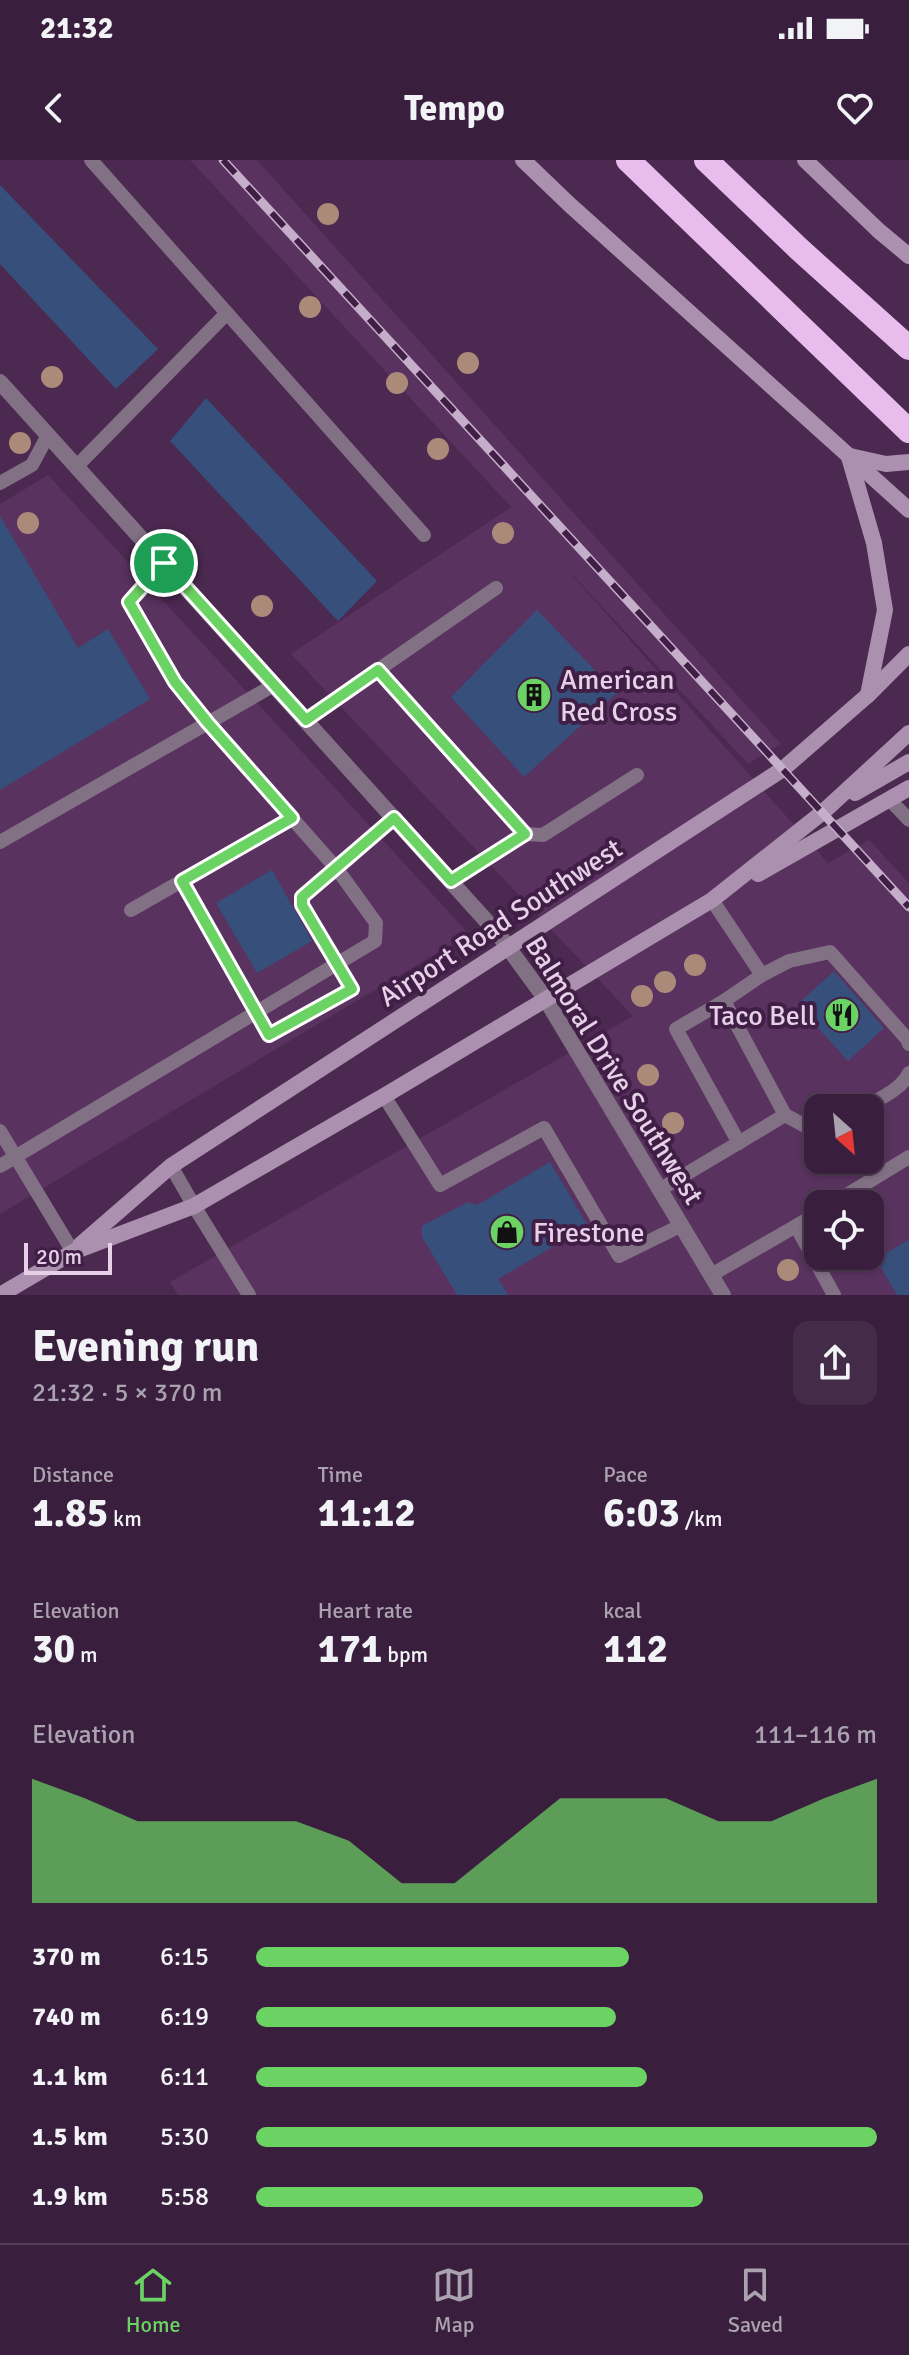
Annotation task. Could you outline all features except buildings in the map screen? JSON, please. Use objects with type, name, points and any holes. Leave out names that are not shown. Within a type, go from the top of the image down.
[{"type":"highway","points":[[628,160],[909,431]]},
{"type":"highway","points":[[706,160],[909,348]]},
{"type":"main road","points":[[523,160],[909,510]]},
{"type":"main road","points":[[805,160],[909,256]]},
{"type":"main road","points":[[849,455],[886,464],[909,462]]},
{"type":"main road","points":[[849,455],[874,543],[885,610],[868,695]]},
{"type":"main road","name":"Airport Road Southwest","points":[[73,1252],[171,1166],[783,769],[868,695],[909,654]]},
{"type":"main road","name":"Airport Road Southwest","points":[[0,1295],[73,1252],[194,1206],[712,900],[823,812],[909,733]]},
{"type":"main road","points":[[823,812],[909,762]]},
{"type":"main road","points":[[712,900],[909,788]]},
{"type":"street","name":"Balmoral Drive Southwest","points":[[0,382],[508,947],[545,998],[723,1295]]},
{"type":"lane","points":[[91,160],[424,535]]},
{"type":"lane","points":[[77,466],[227,313]]},
{"type":"lane","points":[[0,483],[32,465],[48,435]]},
{"type":"lane","points":[[0,1166],[375,941],[376,923],[337,869],[175,682],[129,602],[164,563]]},
{"type":"lane","points":[[306,720],[496,588]]},
{"type":"lane","points":[[378,670],[525,834]]},
{"type":"lane","points":[[0,842],[274,685]]},
{"type":"lane","points":[[451,881],[525,834],[543,835],[637,775]]},
{"type":"lane","points":[[889,799],[909,820]]},
{"type":"lane","points":[[131,910],[292,818]]},
{"type":"lane","points":[[182,881],[269,1035],[352,989],[302,905],[302,897],[394,818]]},
{"type":"lane","points":[[712,900],[762,975]]},
{"type":"lane","points":[[739,1143],[676,1029],[762,975],[789,961],[830,952],[909,1044]]},
{"type":"lane","points":[[724,1001],[785,1115],[804,1125]]},
{"type":"lane","points":[[884,1096],[898,1088],[909,1073]]},
{"type":"lane","points":[[384,1096],[440,1185],[544,1128],[619,1256],[682,1225]]},
{"type":"lane","points":[[661,1189],[785,1115]]},
{"type":"lane","points":[[0,1131],[73,1252]]},
{"type":"lane","points":[[855,1190],[909,1157]]},
{"type":"lane","points":[[171,1166],[249,1295]]},
{"type":"lane","points":[[711,1275],[804,1221]]},
{"type":"lane","points":[[796,1226],[834,1295]]},
{"type":"shaded area","points":[[190,160],[257,160],[781,744],[748,764],[556,557],[828,863],[869,840],[909,883],[909,1295],[178,1295],[170,1282],[633,1016],[291,654],[511,507]]},
{"type":"shaded area","points":[[48,475],[469,934],[0,1214],[0,504]]},
{"type":"railway","points":[[223,160],[909,907]]},
{"type":"place","name":"American Red Cross","points":[[534,695]]},
{"type":"place","name":"Taco Bell","points":[[842,1015]]},
{"type":"place","name":"Firestone","points":[[507,1232]]},
{"type":"route","points":[[164,563],[306,720],[378,670],[525,834],[451,881],[394,818],[302,897],[302,905],[352,989],[269,1035],[182,881],[292,818],[175,682],[129,602],[164,563]]}]
